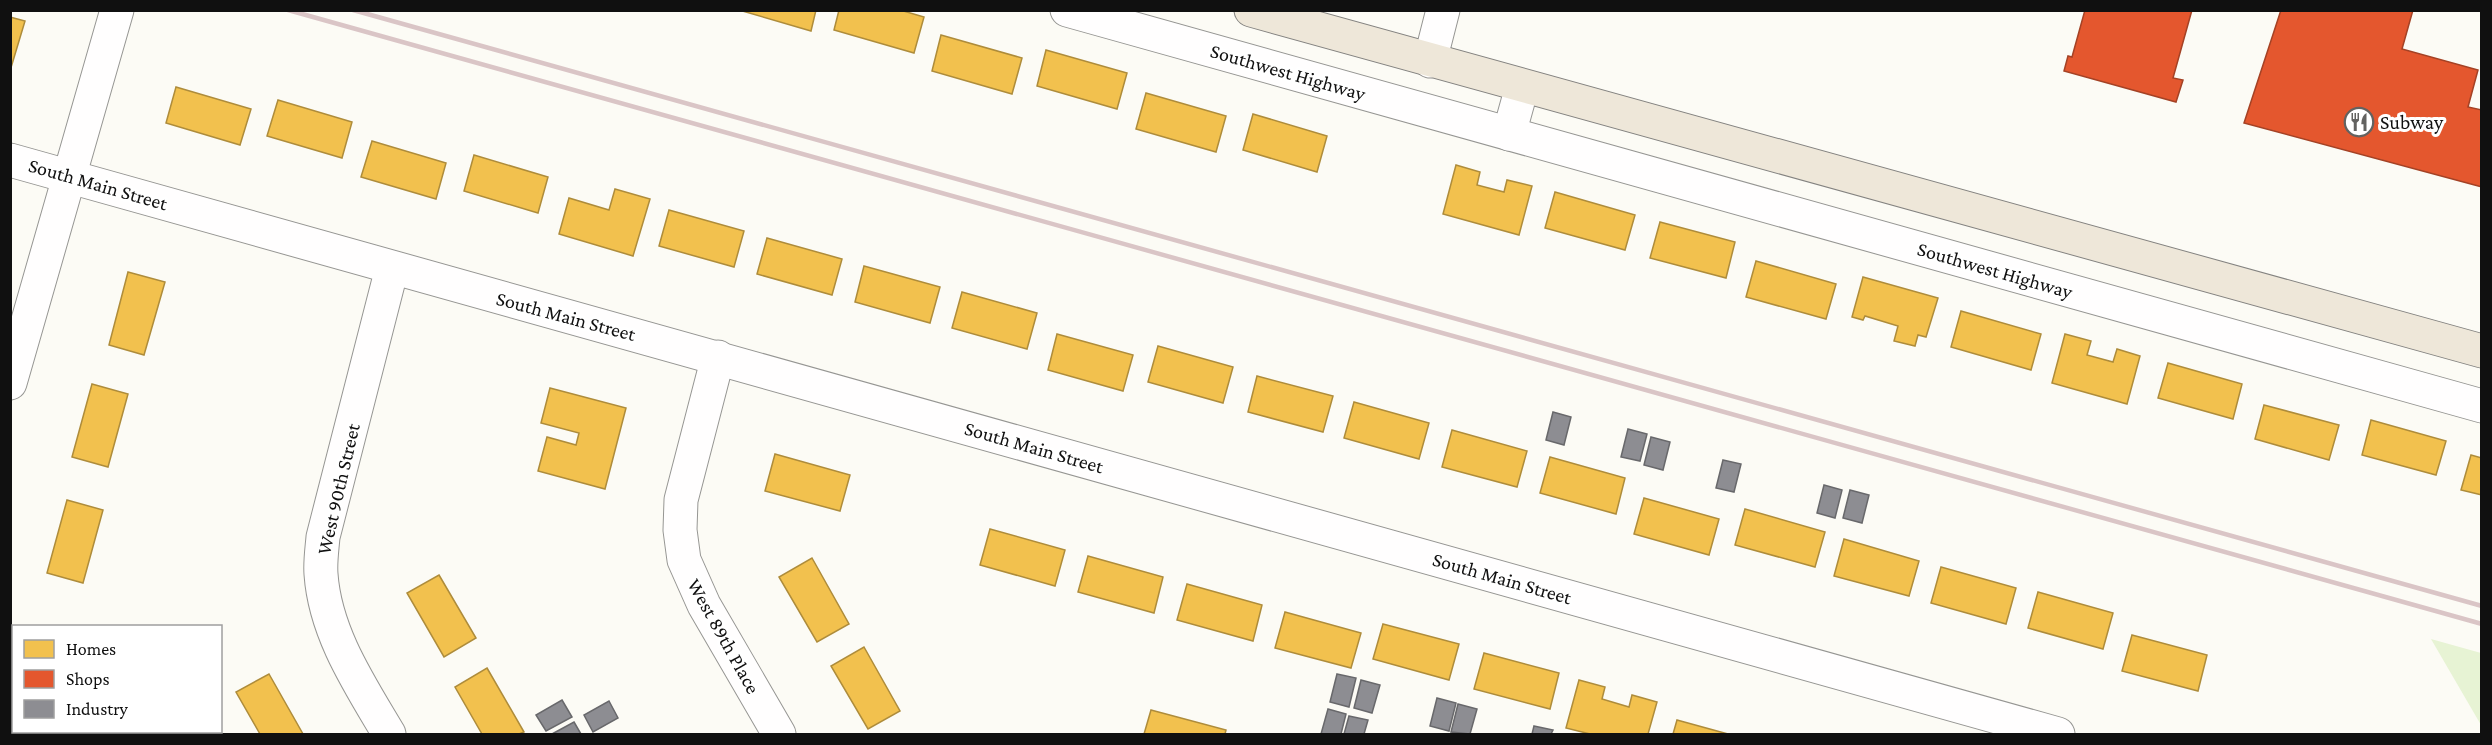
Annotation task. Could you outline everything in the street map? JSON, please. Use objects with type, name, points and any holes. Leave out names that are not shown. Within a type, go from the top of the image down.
[{"type":"main road","points":[[1251,10],[1522,87],[2481,351]]},
{"type":"street","points":[[10,384],[117,10]]},
{"type":"street","name":"Southwest Highway","points":[[1067,10],[2481,406]]},
{"type":"street","points":[[1430,61],[1443,10]]},
{"type":"street","points":[[1509,134],[1522,87]]},
{"type":"street","name":"South Main Street","points":[[10,160],[2058,735]]},
{"type":"street","name":"West 90th Street","points":[[389,735],[352,672],[336,637],[321,573],[323,537],[392,268]]},
{"type":"street","name":"West 89th Place","points":[[718,357],[681,500],[680,530],[684,560],[700,597],[779,735]]},
{"type":"green space","points":[[2431,639],[2481,653],[2481,725]]},
{"type":"building: Homes","points":[[739,10],[816,10],[811,31]]},
{"type":"building: Homes","points":[[839,10],[900,10],[924,17],[914,53],[834,30]]},
{"type":"building: Homes","points":[[10,17],[25,21],[10,71]]},
{"type":"building: Homes","points":[[941,35],[1022,58],[1012,94],[932,71]]},
{"type":"building: Homes","points":[[1046,50],[1127,73],[1117,109],[1037,86]]},
{"type":"building: Homes","points":[[176,87],[251,109],[240,145],[166,123]]},
{"type":"building: Homes","points":[[1146,93],[1226,116],[1216,152],[1136,129]]},
{"type":"building: Homes","points":[[278,100],[352,122],[342,158],[267,136]]},
{"type":"building: Homes","points":[[1253,114],[1327,136],[1317,172],[1243,150]]},
{"type":"building: Homes","points":[[372,141],[446,163],[436,199],[361,177]]},
{"type":"building: Homes","points":[[474,155],[548,177],[538,213],[464,191]]},
{"type":"building: Homes","points":[[1456,165],[1480,172],[1477,185],[1504,192],[1507,180],[1532,186],[1519,235],[1443,214]]},
{"type":"building: Homes","points":[[615,189],[650,199],[633,256],[559,234],[569,198],[609,210]]},
{"type":"building: Homes","points":[[1555,192],[1635,215],[1625,250],[1545,228]]},
{"type":"building: Homes","points":[[669,210],[744,231],[734,267],[659,246]]},
{"type":"building: Homes","points":[[1660,222],[1735,242],[1726,278],[1650,258]]},
{"type":"building: Homes","points":[[767,238],[842,259],[832,295],[757,274]]},
{"type":"building: Homes","points":[[1756,261],[1836,284],[1826,319],[1746,297]]},
{"type":"building: Homes","points":[[864,266],[940,287],[930,323],[855,302]]},
{"type":"building: Homes","points":[[128,272],[165,282],[144,355],[109,345]]},
{"type":"building: Homes","points":[[1863,277],[1938,298],[1926,337],[1918,335],[1915,346],[1894,341],[1898,326],[1865,316],[1863,320],[1852,317]]},
{"type":"building: Homes","points":[[962,292],[1037,313],[1027,349],[952,328]]},
{"type":"building: Homes","points":[[1961,311],[2041,334],[2031,370],[1951,347]]},
{"type":"building: Homes","points":[[1057,334],[1133,355],[1123,391],[1048,370]]},
{"type":"building: Homes","points":[[2065,334],[2091,341],[2087,355],[2113,362],[2117,349],[2140,356],[2127,404],[2052,383]]},
{"type":"building: Homes","points":[[1158,346],[1233,367],[1223,403],[1148,382]]},
{"type":"building: Homes","points":[[2168,363],[2242,384],[2233,419],[2158,398]]},
{"type":"building: Homes","points":[[1257,376],[1333,396],[1323,432],[1248,412]]},
{"type":"building: Homes","points":[[92,384],[128,394],[108,467],[72,457]]},
{"type":"building: Homes","points":[[550,388],[626,408],[605,489],[538,471],[547,437],[576,445],[579,433],[541,423]]},
{"type":"building: Homes","points":[[1354,402],[1429,423],[1419,459],[1344,438]]},
{"type":"building: Homes","points":[[2264,405],[2339,425],[2329,460],[2255,439]]},
{"type":"building: Homes","points":[[2371,420],[2446,441],[2436,475],[2362,455]]},
{"type":"building: Homes","points":[[1452,430],[1527,451],[1517,487],[1442,467]]},
{"type":"building: Homes","points":[[775,454],[850,475],[840,511],[765,491]]},
{"type":"building: Homes","points":[[2471,455],[2482,458],[2482,495],[2461,490]]},
{"type":"building: Homes","points":[[1550,457],[1625,478],[1616,514],[1540,493]]},
{"type":"building: Homes","points":[[1644,498],[1719,519],[1709,555],[1634,534]]},
{"type":"building: Homes","points":[[67,500],[103,510],[83,583],[47,573]]},
{"type":"building: Homes","points":[[1745,509],[1825,532],[1815,567],[1735,545]]},
{"type":"building: Homes","points":[[990,529],[1065,550],[1055,586],[980,565]]},
{"type":"building: Homes","points":[[1844,539],[1919,561],[1909,596],[1834,576]]},
{"type":"building: Homes","points":[[1088,556],[1163,577],[1154,613],[1078,592]]},
{"type":"building: Homes","points":[[812,558],[849,624],[817,642],[779,577]]},
{"type":"building: Homes","points":[[1941,567],[2016,588],[2006,624],[1931,603]]},
{"type":"building: Homes","points":[[439,575],[476,638],[444,657],[407,593]]},
{"type":"building: Homes","points":[[1187,584],[1262,605],[1253,641],[1177,620]]},
{"type":"building: Homes","points":[[2038,592],[2113,613],[2103,649],[2028,628]]},
{"type":"building: Homes","points":[[1285,612],[1361,633],[1351,668],[1275,648]]},
{"type":"building: Homes","points":[[1383,624],[1459,644],[1449,680],[1373,659]]},
{"type":"building: Homes","points":[[2132,635],[2207,655],[2198,691],[2122,671]]},
{"type":"building: Homes","points":[[864,647],[900,711],[868,729],[831,666]]},
{"type":"building: Homes","points":[[1484,653],[1559,673],[1550,709],[1474,689]]},
{"type":"building: Homes","points":[[487,668],[524,732],[482,734],[455,687]]},
{"type":"building: Homes","points":[[269,674],[303,734],[260,734],[236,692]]},
{"type":"building: Homes","points":[[1579,680],[1605,687],[1602,699],[1629,707],[1632,695],[1657,702],[1648,734],[1590,734],[1566,728]]},
{"type":"building: Homes","points":[[1151,710],[1226,730],[1225,734],[1144,734]]},
{"type":"building: Homes","points":[[1677,720],[1728,734],[1673,734]]},
{"type":"building: Shops","points":[[2085,10],[2192,10],[2173,78],[2183,80],[2176,102],[2064,71],[2068,56],[2072,57]]},
{"type":"building: Shops","points":[[2281,10],[2413,10],[2402,49],[2478,70],[2468,107],[2482,110],[2482,187],[2244,123]]},
{"type":"building: Industry","points":[[1553,412],[1571,417],[1564,445],[1546,440]]},
{"type":"building: Industry","points":[[1628,429],[1647,434],[1640,461],[1621,457]]},
{"type":"building: Industry","points":[[1651,437],[1670,442],[1663,470],[1644,465]]},
{"type":"building: Industry","points":[[1723,460],[1741,464],[1734,492],[1716,488]]},
{"type":"building: Industry","points":[[1824,485],[1842,490],[1835,518],[1817,513]]},
{"type":"building: Industry","points":[[1850,490],[1869,495],[1862,523],[1843,518]]},
{"type":"building: Industry","points":[[1337,674],[1356,678],[1349,707],[1330,702]]},
{"type":"building: Industry","points":[[1361,680],[1380,685],[1372,713],[1354,708]]},
{"type":"building: Industry","points":[[1437,698],[1456,703],[1449,731],[1430,726]]},
{"type":"building: Industry","points":[[562,700],[572,717],[546,731],[536,715]]},
{"type":"building: Industry","points":[[609,701],[618,718],[593,732],[584,715]]},
{"type":"building: Industry","points":[[1458,704],[1477,709],[1470,734],[1451,732]]},
{"type":"building: Industry","points":[[1328,709],[1346,714],[1341,734],[1321,734]]},
{"type":"building: Industry","points":[[1349,716],[1368,720],[1364,734],[1344,734]]},
{"type":"building: Industry","points":[[574,722],[581,734],[552,734]]},
{"type":"building: Industry","points":[[1534,726],[1553,730],[1551,734],[1532,734]]},
{"type":"railway","points":[[288,10],[2482,624]]},
{"type":"railway","points":[[353,10],[2482,606]]},
{"type":"place","name":"Subway","points":[[2359,122]]}]
